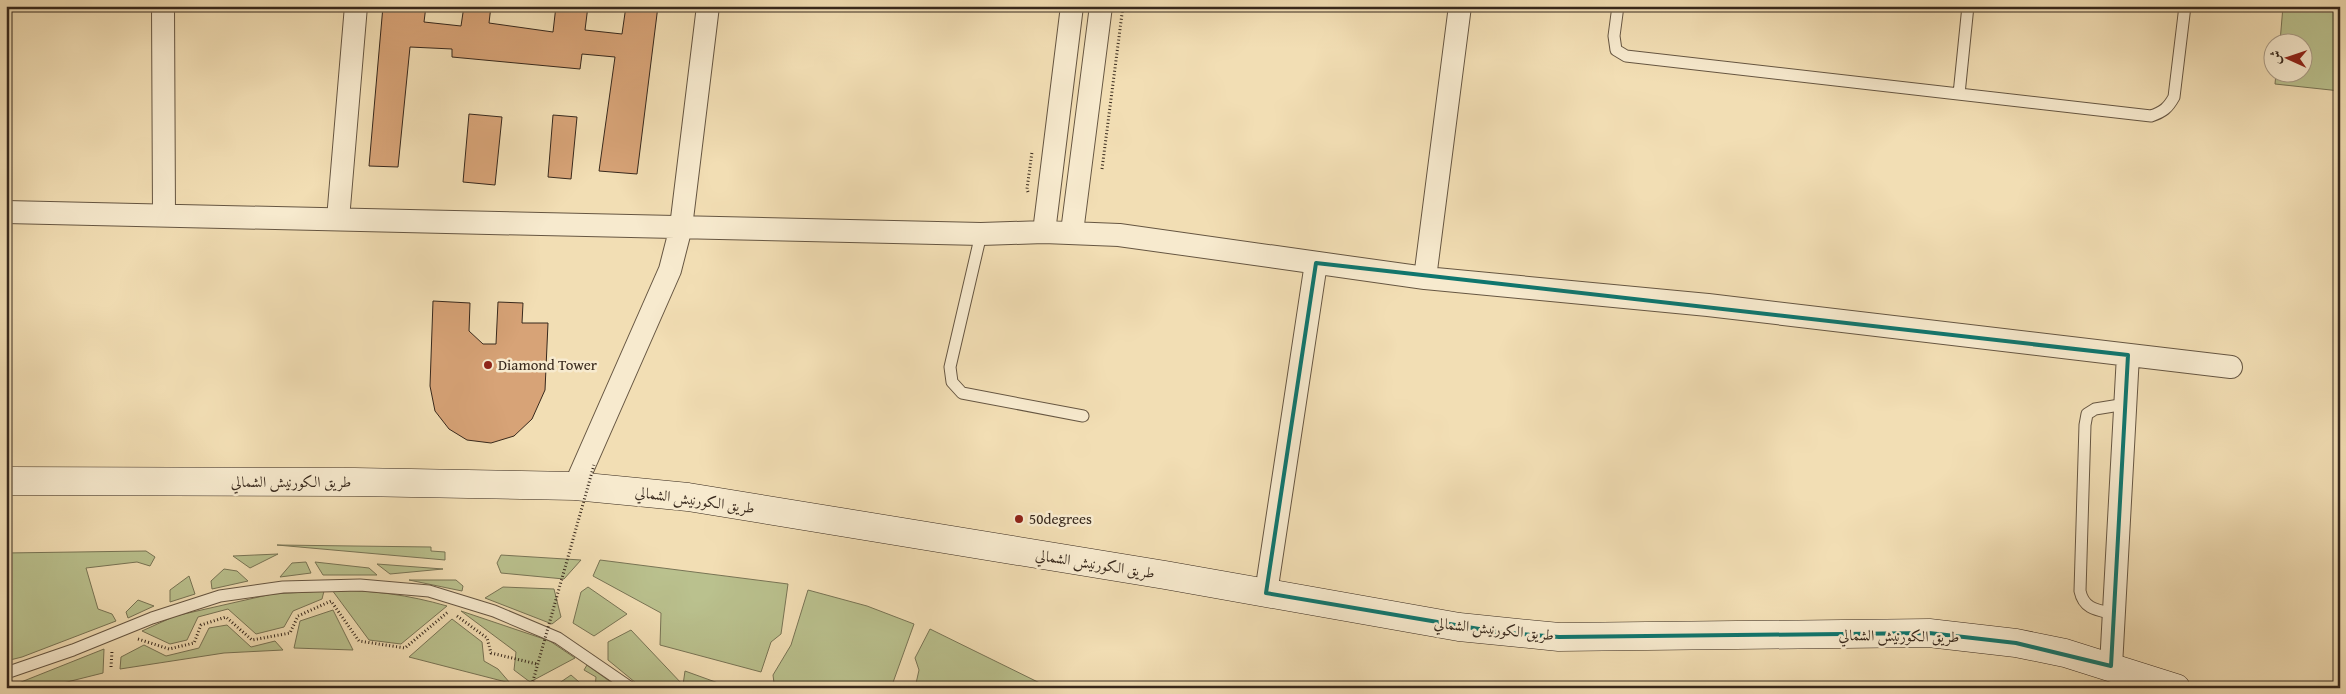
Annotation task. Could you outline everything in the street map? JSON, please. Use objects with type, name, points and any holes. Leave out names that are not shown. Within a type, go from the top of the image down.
[{"type":"main road","name":"طريق الكورنيش الشمالي","points":[[6,482],[355,482],[576,486],[698,499],[1459,627],[1559,637],[1929,633],[2016,643],[2065,653],[2176,688]]},
{"type":"street","points":[[163,6],[164,215]]},
{"type":"street","points":[[338,219],[356,6]]},
{"type":"street","points":[[576,486],[670,270],[681,227],[708,6]]},
{"type":"street","points":[[1044,232],[1072,6]]},
{"type":"street","points":[[1072,232],[1101,6]]},
{"type":"street","points":[[1425,278],[1460,6]]},
{"type":"street","points":[[6,212],[981,234],[1072,232],[1119,235],[1425,278],[1708,305],[2231,367]]},
{"type":"street","points":[[1266,594],[1316,263]]},
{"type":"street","points":[[2111,666],[2128,355]]},
{"type":"lane","points":[[1618,6],[1614,36],[1616,50],[1626,56],[2151,116],[2161,113],[2168,107],[2174,97],[2185,6]]},
{"type":"lane","points":[[1959,94],[1968,6]]},
{"type":"lane","points":[[981,234],[950,368],[952,382],[962,393],[1083,416]]},
{"type":"lane","points":[[2115,614],[2090,608],[2082,601],[2080,591],[2085,425],[2087,414],[2095,409],[2126,404]]},
{"type":"lane","points":[[6,673],[72,650],[152,618],[220,596],[283,587],[360,585],[429,591],[494,611],[558,638],[631,688]]},
{"type":"path","points":[[531,688],[594,464]]},
{"type":"path","points":[[137,639],[169,649],[194,643],[201,625],[226,617],[252,640],[290,633],[298,616],[331,601],[359,640],[404,648],[450,610],[487,638],[490,653],[538,664]]},
{"type":"path","points":[[111,667],[110,651],[119,647]]},
{"type":"highlighted area","points":[[1316,263],[2128,355],[2111,666],[2016,643],[1929,633],[1559,637],[1497,632],[1266,593]]},
{"type":"green space","points":[[2283,6],[2340,8],[2340,91],[2275,84],[2275,82],[2314,82],[2314,32],[2281,32]]},
{"type":"green space","points":[[277,545],[431,547],[431,551],[445,552],[445,560]]},
{"type":"green space","points":[[146,551],[155,557],[150,566],[137,562],[86,568],[98,609],[112,614],[116,621],[22,657],[6,661],[6,553]]},
{"type":"green space","points":[[278,554],[250,568],[233,556]]},
{"type":"green space","points":[[501,555],[581,560],[564,579],[501,573],[497,563]]},
{"type":"green space","points":[[600,560],[788,584],[781,634],[771,642],[761,672],[660,645],[661,613],[593,576]]},
{"type":"green space","points":[[306,562],[311,573],[280,577],[292,563]]},
{"type":"green space","points":[[315,562],[369,568],[377,575],[323,575]]},
{"type":"green space","points":[[377,564],[443,569],[390,574]]},
{"type":"green space","points":[[224,569],[237,571],[248,581],[212,589],[211,581]]},
{"type":"green space","points":[[189,576],[195,594],[170,602],[170,590]]},
{"type":"green space","points":[[409,580],[456,580],[463,586],[462,591]]},
{"type":"green space","points":[[503,587],[554,589],[561,617],[552,624],[485,598]]},
{"type":"green space","points":[[588,587],[627,614],[594,636],[573,623],[581,592]]},
{"type":"green space","points":[[332,590],[390,594],[447,606],[401,644],[369,640]]},
{"type":"green space","points":[[808,590],[867,606],[914,624],[891,688],[778,688],[774,683],[773,675],[791,645]]},
{"type":"green space","points":[[324,591],[322,599],[293,611],[284,627],[256,634],[228,609],[198,617],[187,640],[170,644],[142,631],[175,616],[272,594]]},
{"type":"green space","points":[[138,600],[154,606],[128,618],[126,612]]},
{"type":"green space","points":[[333,610],[353,650],[294,648],[300,621]]},
{"type":"green space","points":[[461,611],[550,641],[575,658],[530,682],[514,670],[516,652]]},
{"type":"green space","points":[[452,619],[482,642],[484,661],[498,669],[510,683],[409,657]]},
{"type":"green space","points":[[227,625],[251,647],[275,641],[283,650],[224,653],[120,669],[121,657],[144,645],[166,656],[199,648],[209,628]]},
{"type":"green space","points":[[930,629],[1050,688],[1037,688],[1031,684],[1030,688],[915,688],[919,670],[915,658]]},
{"type":"green space","points":[[631,630],[683,685],[685,671],[732,688],[642,688],[608,660],[608,642]]},
{"type":"green space","points":[[104,649],[103,673],[43,688],[6,688]]},
{"type":"green space","points":[[587,665],[619,688],[595,688],[596,677],[584,670]]},
{"type":"green space","points":[[571,675],[586,688],[552,688]]},
{"type":"building","points":[[383,6],[426,6],[424,22],[461,26],[464,6],[491,6],[489,23],[553,32],[556,6],[588,6],[585,30],[622,34],[626,6],[658,6],[637,174],[599,171],[615,57],[582,54],[580,69],[452,57],[452,49],[410,47],[398,167],[369,166]]},
{"type":"building","points":[[469,114],[502,117],[495,185],[463,182]]},
{"type":"building","points":[[553,115],[577,117],[571,179],[548,177]]},
{"type":"building","name":"Diamond Tower","points":[[433,301],[470,303],[469,331],[483,344],[496,344],[498,302],[523,303],[522,323],[548,323],[545,390],[532,419],[514,436],[491,443],[467,440],[449,429],[435,411],[430,386]]},
{"type":"place","name":"Diamond Tower","points":[[488,365]]},
{"type":"place","name":"50degrees","points":[[1019,519]]}]
